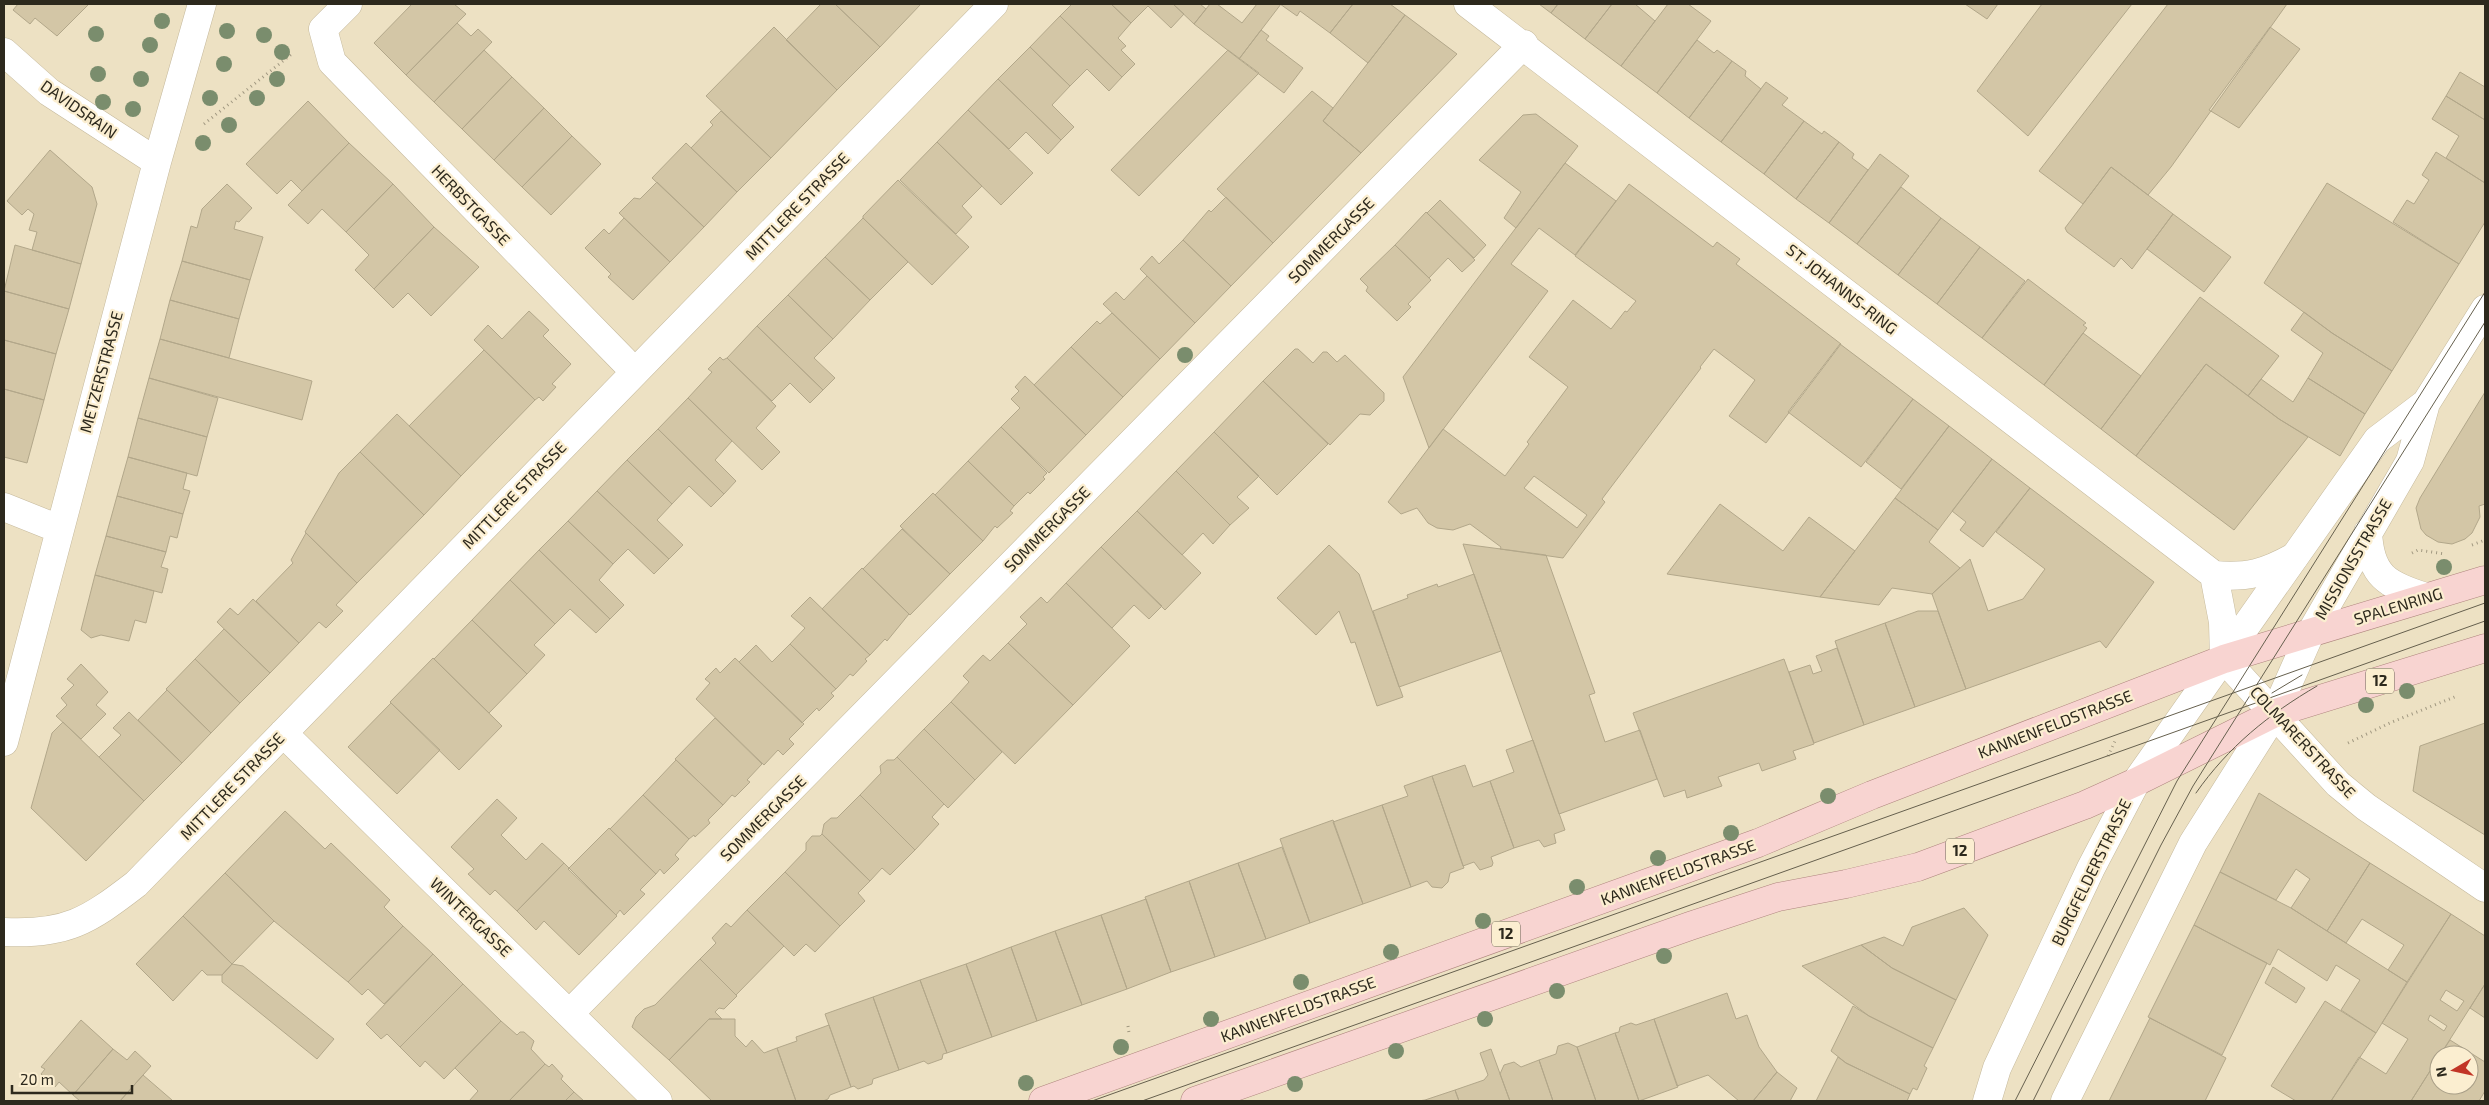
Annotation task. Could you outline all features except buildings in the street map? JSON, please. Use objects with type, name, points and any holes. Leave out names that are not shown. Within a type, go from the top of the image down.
[{"type":"main road","name":"SPALENRING","points":[[2310,634],[2485,580]]},
{"type":"main road","name":"KANNENFELDSTRASSE","points":[[1043,1101],[1758,843],[1872,794],[2224,659],[2310,634]]},
{"type":"main road","name":"12","points":[[1195,1101],[1690,926],[1778,897],[1846,884],[1918,866],[2085,805],[2136,782],[2275,712],[2485,648]]},
{"type":"street","name":"METZERSTRASSE","points":[[4,742],[157,162],[202,4]]},
{"type":"street","points":[[323,29],[348,4]]},
{"type":"street","name":"MITTLERE STRASSE","points":[[4,932],[32,933],[63,928],[100,912],[136,884],[634,371],[994,4]]},
{"type":"street","name":"ST. JOHANNS-RING","points":[[1468,4],[1524,44],[2214,575]]},
{"type":"street","name":"HERBSTGASSE","points":[[323,29],[332,62],[634,371]]},
{"type":"street","name":"SOMMERGASSE","points":[[570,1013],[1524,44]]},
{"type":"street","name":"DAVIDSRAIN","points":[[4,52],[49,92],[157,162]]},
{"type":"street","name":"MISSIONSSTRASSE","points":[[2275,712],[2310,634],[2410,461],[2426,404],[2485,309]]},
{"type":"street","name":"MISSIONSSTRASSE","points":[[2224,659],[2377,440],[2426,404]]},
{"type":"street","points":[[4,507],[59,529]]},
{"type":"street","points":[[2368,532],[2369,552],[2381,575],[2390,583],[2403,590],[2426,597]]},
{"type":"street","points":[[2224,659],[2223,622],[2214,575],[2236,577],[2252,575],[2268,571],[2294,557]]},
{"type":"street","name":"COLMARERSTRASSE","points":[[2224,659],[2275,712],[2338,784],[2366,807],[2485,888]]},
{"type":"street","name":"BURGFELDERSTRASSE","points":[[1987,1101],[1997,1068],[2091,868],[2136,782],[2168,734],[2224,659]]},
{"type":"street","points":[[2065,1101],[2193,843],[2275,712]]},
{"type":"street","name":"WINTERGASSE","points":[[283,733],[658,1101]]},
{"type":"path","points":[[202,126],[323,29]]},
{"type":"path","points":[[2470,546],[2485,540]]},
{"type":"path","points":[[2405,556],[2418,550],[2433,554],[2446,554],[2454,551]]},
{"type":"path","points":[[2316,758],[2392,722],[2460,695]]},
{"type":"tram line","points":[[2015,1101],[2177,781],[2485,292]]},
{"type":"tram line","points":[[2033,1101],[2161,845],[2193,786],[2485,322]]},
{"type":"tram line","points":[[1092,1101],[2485,603]]},
{"type":"tram line","points":[[1142,1101],[2485,621]]},
{"type":"tram line","points":[[2272,693],[2302,675]]},
{"type":"tram line","points":[[2196,793],[2208,776],[2236,746],[2282,708],[2317,686]]}]
